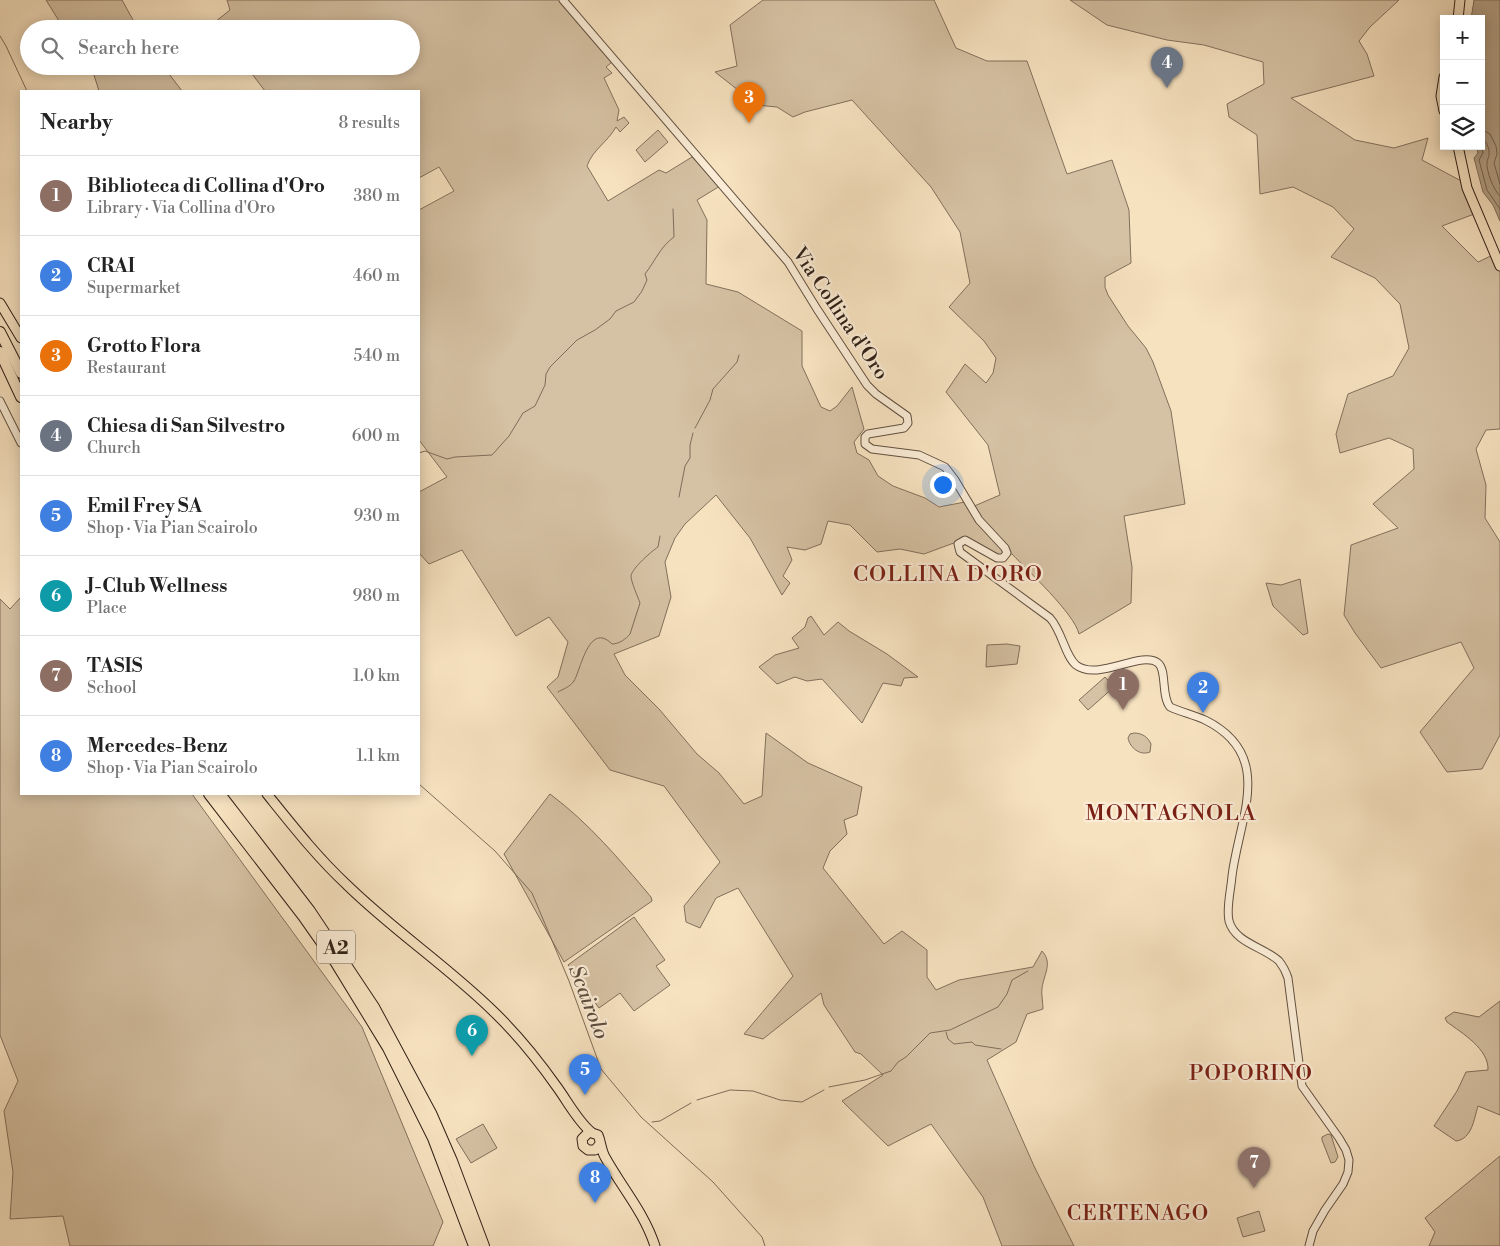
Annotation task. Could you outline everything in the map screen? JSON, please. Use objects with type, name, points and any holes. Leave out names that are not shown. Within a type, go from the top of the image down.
[{"type":"highway","points":[[0,332],[20,371]]},
{"type":"highway","points":[[0,352],[20,395]]},
{"type":"highway","name":"A2","points":[[210,795],[303,916],[336,963],[388,1048],[428,1117],[474,1246]]},
{"type":"highway","name":"A2","points":[[221,795],[310,911],[344,959],[384,1024],[462,1186],[484,1246]]},
{"type":"highway","points":[[428,1117],[431,1145],[448,1188],[467,1246]]},
{"type":"highway","points":[[428,1117],[446,1136],[492,1246]]},
{"type":"main road","points":[[1458,15],[1460,0]]},
{"type":"main road","points":[[1459,150],[1467,188],[1500,266]]},
{"type":"main road","points":[[0,303],[20,336]]},
{"type":"main road","points":[[268,795],[346,885],[455,976],[495,1013],[549,1075],[578,1118],[587,1134],[583,1146],[606,1159]]},
{"type":"main road","points":[[587,1134],[598,1135],[606,1159],[636,1204],[647,1224],[655,1246]]},
{"type":"main road","points":[[592,1150],[600,1144]]},
{"type":"street","name":"Via Collina d'Oro","points":[[563,0],[788,262],[868,385],[876,394],[907,416],[908,423],[904,428],[868,434],[864,441],[868,447],[919,455],[945,467],[956,480],[979,520],[1007,552],[1003,558],[997,558],[965,540],[958,544],[960,552],[1050,618],[1057,626],[1068,653],[1081,668],[1095,670],[1141,661],[1157,662],[1162,668],[1167,704],[1178,711],[1206,720],[1230,736],[1240,749],[1246,766],[1248,793],[1234,858],[1229,912],[1230,922],[1238,935],[1279,961],[1284,969],[1288,978],[1302,1086],[1339,1138],[1349,1160],[1348,1172],[1343,1184],[1313,1231],[1309,1246]]},
{"type":"street","points":[[0,401],[20,441]]},
{"type":"shaded area","points":[[46,0],[122,0],[133,20],[58,20]]},
{"type":"shaded area","points":[[227,0],[560,0],[612,62],[606,67],[612,73],[604,78],[619,110],[617,121],[624,117],[629,123],[620,132],[616,127],[593,155],[587,166],[608,201],[659,170],[666,173],[692,157],[720,186],[697,200],[707,220],[706,284],[738,292],[802,331],[802,366],[821,407],[830,411],[837,406],[852,387],[864,429],[854,442],[857,453],[869,460],[878,476],[893,486],[925,498],[939,507],[970,501],[972,507],[1000,495],[988,445],[946,392],[965,364],[986,383],[993,373],[996,358],[984,341],[949,307],[970,283],[960,232],[931,187],[852,100],[793,117],[777,107],[756,105],[750,93],[738,90],[715,72],[737,66],[730,25],[763,0],[934,0],[956,48],[987,61],[1027,61],[1067,174],[1112,160],[1129,210],[1131,263],[1105,277],[1105,287],[1108,295],[1128,326],[1146,348],[1153,362],[1171,411],[1185,504],[1124,516],[1132,567],[1131,603],[1079,634],[1069,615],[1060,604],[1012,554],[1007,553],[1003,558],[962,540],[924,554],[900,549],[877,552],[850,525],[828,521],[821,544],[805,550],[787,547],[792,560],[783,576],[790,583],[782,595],[750,538],[716,495],[685,524],[675,538],[665,562],[671,597],[659,636],[614,654],[625,675],[659,709],[697,754],[719,773],[744,804],[762,796],[766,733],[808,763],[862,787],[857,815],[844,820],[847,834],[830,851],[823,868],[884,944],[902,931],[927,950],[927,977],[936,990],[959,980],[1033,967],[1042,951],[1047,960],[1042,990],[1043,1009],[1027,1014],[1016,1042],[987,1060],[1034,1166],[1074,1246],[1002,1246],[983,1197],[931,1124],[888,1146],[842,1101],[883,1075],[861,1054],[855,1052],[824,1005],[821,993],[763,1039],[744,1034],[793,976],[738,888],[716,898],[700,928],[686,922],[684,906],[720,862],[664,786],[610,770],[547,687],[558,677],[568,642],[549,617],[516,636],[462,550],[429,564],[420,554],[420,491],[447,477],[420,441],[420,209],[454,191],[439,167],[420,177],[420,90],[264,90],[253,75],[420,75],[420,20],[218,20],[230,10]]},
{"type":"shaded area","points":[[1070,0],[1399,0],[1370,27],[1359,41],[1367,54],[1374,76],[1291,98],[1355,140],[1394,148],[1428,138],[1422,160],[1465,183],[1477,213],[1442,226],[1478,262],[1495,254],[1500,266],[1500,429],[1486,430],[1476,449],[1486,485],[1485,518],[1500,542],[1500,735],[1482,769],[1447,772],[1420,732],[1474,668],[1461,642],[1381,668],[1344,615],[1351,545],[1398,528],[1373,504],[1414,469],[1413,449],[1389,438],[1340,453],[1336,434],[1348,394],[1393,376],[1409,348],[1400,304],[1375,278],[1331,257],[1354,229],[1333,207],[1293,187],[1260,194],[1257,135],[1229,117],[1227,104],[1264,84],[1263,62],[1204,45],[1167,40],[1107,25]]},
{"type":"shaded area","points":[[94,75],[170,75],[181,90],[99,90]]},
{"type":"shaded area","points":[[658,130],[668,142],[645,162],[636,150]]},
{"type":"shaded area","points":[[1300,579],[1308,633],[1303,635],[1273,606],[1266,583],[1281,585]]},
{"type":"shaded area","points":[[20,598],[20,795],[193,795],[362,1027],[443,1222],[433,1246],[70,1246],[63,1216],[10,1219],[13,1172],[4,1111],[18,1081],[0,1035],[0,599],[10,609]]},
{"type":"shaded area","points":[[811,616],[824,635],[838,622],[918,677],[904,678],[901,686],[883,683],[862,723],[822,679],[807,681],[795,677],[777,684],[759,667],[775,655],[799,648],[792,638],[805,627],[808,618]]},
{"type":"shaded area","points":[[1007,644],[1020,646],[1017,664],[986,667],[987,645]]},
{"type":"shaded area","points":[[1105,677],[1114,687],[1088,710],[1079,700]]},
{"type":"shaded area","points":[[1134,733],[1148,739],[1151,744],[1150,752],[1143,753],[1133,748],[1128,738],[1130,734]]},
{"type":"shaded area","points":[[550,794],[604,842],[651,897],[652,901],[564,962],[504,854]]},
{"type":"shaded area","points":[[634,917],[665,960],[656,966],[670,985],[634,1011],[620,993],[599,1008],[568,965]]},
{"type":"shaded area","points":[[1500,1001],[1500,1115],[1478,1106],[1474,1122],[1466,1137],[1456,1141],[1434,1126],[1457,1091],[1466,1072],[1488,1070],[1487,1062],[1479,1048],[1467,1036],[1447,1022],[1445,1018],[1454,1012],[1479,1017]]},
{"type":"shaded area","points":[[483,1124],[497,1148],[471,1163],[456,1139]]},
{"type":"shaded area","points":[[1328,1134],[1331,1135],[1338,1157],[1335,1162],[1331,1163],[1322,1140],[1322,1137]]},
{"type":"shaded area","points":[[1500,1156],[1500,1246],[1429,1246],[1435,1232],[1425,1218]]},
{"type":"shaded area","points":[[1259,1211],[1265,1231],[1243,1237],[1237,1218]]},
{"type":"water","points":[[1474,0],[1500,0],[1500,221],[1493,205],[1483,192],[1474,158],[1478,153],[1477,150],[1485,150],[1485,15],[1472,15]]},
{"type":"waterway","name":"Scairolo","points":[[0,36],[27,90]]},
{"type":"waterway","points":[[420,453],[425,451],[447,459],[492,455],[509,436],[523,413],[535,406],[545,385],[546,374],[550,367],[577,340],[610,319],[616,311],[634,302],[647,280],[645,274],[662,249],[674,237],[673,209]]},
{"type":"waterway","points":[[695,428],[710,400],[713,389],[737,362],[739,355]]},
{"type":"waterway","points":[[679,497],[685,466],[690,458],[690,445],[693,433]]},
{"type":"waterway","points":[[558,692],[574,681],[587,649],[592,642],[597,638],[604,638],[615,644],[630,634],[640,603],[631,576],[638,564],[658,547],[660,536]]},
{"type":"waterway","name":"Scairolo","points":[[420,785],[495,851],[532,893],[569,981],[601,1069],[641,1117],[713,1182],[762,1237],[765,1246]]},
{"type":"waterway","points":[[829,1087],[865,1080],[891,1071],[898,1062],[906,1057],[930,1033],[950,1030],[998,1007],[1007,994],[1012,980],[1028,971]]},
{"type":"waterway","points":[[946,1032],[948,1039],[954,1044],[972,1042],[975,1045],[1001,1049]]},
{"type":"waterway","points":[[697,1100],[730,1090],[753,1091],[780,1100],[802,1102],[824,1090]]},
{"type":"waterway","points":[[652,1122],[660,1121],[691,1103]]},
{"type":"place","name":"Chiesa di San Silvestro","points":[[1167,88]]},
{"type":"place","name":"Grotto Flora","points":[[749,123]]},
{"type":"place","name":"Biblioteca di Collina d'Oro","points":[[1123,710]]},
{"type":"place","name":"CRAI","points":[[1203,713]]},
{"type":"place","name":"J-Club Wellness","points":[[472,1056]]},
{"type":"place","name":"Emil Frey SA","points":[[585,1095]]},
{"type":"place","name":"TASIS","points":[[1254,1188]]},
{"type":"place","name":"Mercedes-Benz","points":[[595,1203]]},
{"type":"district","name":"COLLINA D'ORO","points":[[948,573]]},
{"type":"district","name":"MONTAGNOLA","points":[[1171,812]]},
{"type":"district","name":"POPORINO","points":[[1251,1073]]},
{"type":"district","name":"CERTENAGO","points":[[1138,1213]]}]
